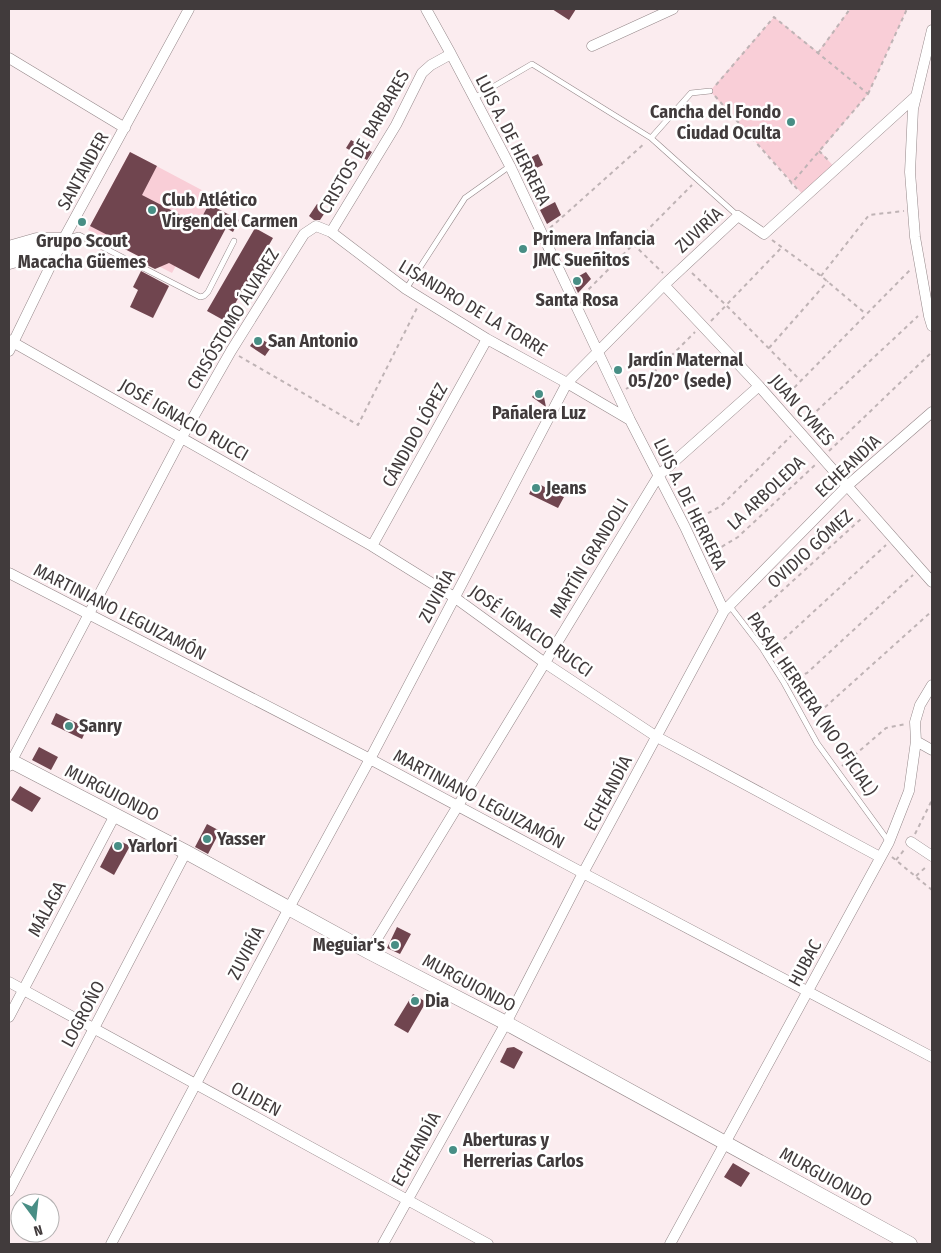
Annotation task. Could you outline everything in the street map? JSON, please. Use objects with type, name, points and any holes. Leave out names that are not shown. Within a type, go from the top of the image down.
[{"type":"street","name":"SANTANDER","points":[[10,345],[63,240],[189,9]]},
{"type":"street","name":"LUIS A. DE HERRERA","points":[[426,9],[510,166],[630,420],[726,608]]},
{"type":"street","points":[[592,46],[673,9]]},
{"type":"street","points":[[932,30],[913,110],[910,172],[915,237],[927,308],[932,326]]},
{"type":"street","name":"CRISTOS DE BARBARES","points":[[331,232],[396,125],[422,73],[431,65],[451,54]]},
{"type":"street","points":[[9,58],[125,128]]},
{"type":"street","points":[[764,234],[916,96]]},
{"type":"street","name":"ZUVIRÍA","points":[[111,1244],[370,759],[567,383],[667,282],[738,216],[764,234]]},
{"type":"street","name":"CRISÓSTOMO ÁLVAREZ","points":[[10,763],[182,437],[231,351],[304,234],[316,226],[331,232]]},
{"type":"street","name":"LISANDRO DE LA TORRE","points":[[331,232],[406,289],[487,339],[630,420]]},
{"type":"street","points":[[9,248],[37,240],[63,240]]},
{"type":"street","points":[[9,262],[40,253],[63,240]]},
{"type":"street","name":"JUAN CYMES","points":[[667,282],[703,326],[759,386],[932,582]]},
{"type":"street","name":"CÁNDIDO LÓPEZ","points":[[372,546],[487,339]]},
{"type":"street","name":"JOSÉ IGNACIO RUCCI","points":[[10,345],[182,437],[372,546],[454,597],[545,663],[657,736],[884,850]]},
{"type":"street","name":"MARTÍN GRANDOLI","points":[[369,952],[659,475],[759,386]]},
{"type":"street","name":"ECHEANDÍA","points":[[384,1244],[506,1023],[583,873],[726,608],[847,486],[932,412]]},
{"type":"street","name":"MARTINIANO LEGUIZAMÓN","points":[[9,573],[458,805],[932,1057]]},
{"type":"street","name":"HUBAC","points":[[670,1244],[884,850],[909,791],[916,741],[915,722],[920,705],[932,685]]},
{"type":"street","points":[[916,741],[932,750]]},
{"type":"street","name":"MURGUIONDO","points":[[10,763],[186,852],[369,952],[506,1023],[910,1244]]},
{"type":"street","name":"MÁLAGA","points":[[9,1018],[115,815]]},
{"type":"street","points":[[911,842],[932,856]]},
{"type":"street","name":"LOGROÑO","points":[[9,1191],[186,852]]},
{"type":"street","name":"OLIDEN","points":[[9,982],[93,1030],[488,1244]]},
{"type":"lane","points":[[474,98],[532,64],[651,138],[738,216]]},
{"type":"lane","points":[[651,138],[691,93],[710,91]]},
{"type":"lane","points":[[406,289],[465,198],[510,166]]},
{"type":"lane","points":[[63,240],[79,235],[200,297],[208,292],[234,241]]},
{"type":"lane","name":"PASAJE HERRERA (NO OFICIAL)","points":[[726,608],[744,625],[766,655],[784,683],[817,743],[837,770],[884,850]]},
{"type":"path","points":[[818,52],[850,9]]},
{"type":"path","points":[[791,184],[868,94],[906,9]]},
{"type":"path","points":[[805,197],[791,184],[710,91],[774,17],[868,94]]},
{"type":"path","points":[[542,235],[651,138]]},
{"type":"path","points":[[819,151],[836,169]]},
{"type":"path","points":[[575,304],[697,179]]},
{"type":"path","points":[[821,276],[869,215],[913,210]]},
{"type":"path","points":[[764,234],[821,276],[866,314]]},
{"type":"path","points":[[632,244],[667,282]]},
{"type":"path","points":[[618,394],[658,369],[726,305],[782,247]]},
{"type":"path","points":[[776,406],[919,260]]},
{"type":"path","points":[[684,266],[726,305],[801,381]]},
{"type":"path","points":[[769,348],[828,282]]},
{"type":"path","points":[[231,351],[358,425],[422,299]]},
{"type":"path","points":[[684,526],[721,506],[797,430],[927,308]]},
{"type":"path","name":"LA ARBOLEDA","points":[[700,560],[738,537],[932,352]]},
{"type":"path","name":"OVIDIO GÓMEZ","points":[[744,625],[870,512]]},
{"type":"path","points":[[766,655],[893,538]]},
{"type":"path","points":[[784,683],[807,673],[920,568]]},
{"type":"path","points":[[807,725],[932,611]]},
{"type":"path","points":[[837,770],[886,728],[915,722]]},
{"type":"path","points":[[896,860],[911,842],[932,800]]},
{"type":"path","points":[[884,850],[932,890]]},
{"type":"path","points":[[916,876],[932,861]]},
{"type":"shaded area","name":"Cancha del Fondo Ciudad Oculta","points":[[850,9],[907,9],[868,94],[820,151],[836,169],[805,197],[710,91],[774,17],[818,52]]},
{"type":"shaded area","name":"Club Atlético Virgen del Carmen","points":[[130,152],[213,196],[172,273],[88,230]]},
{"type":"building","points":[[552,9],[576,9],[569,20]]},
{"type":"building","points":[[351,140],[372,152],[367,160],[346,148]]},
{"type":"building","name":"Club Atlético Virgen del Carmen","points":[[130,152],[157,166],[142,195],[198,224],[209,204],[239,220],[233,232],[226,228],[199,279],[169,263],[155,269],[145,264],[146,260],[115,244],[117,240],[90,226]]},
{"type":"building","points":[[538,154],[543,165],[522,175],[517,164]]},
{"type":"building","points":[[555,202],[561,215],[547,224],[540,210]]},
{"type":"building","points":[[317,204],[326,211],[320,220],[314,220],[309,216]]},
{"type":"building","points":[[255,228],[273,238],[225,321],[207,311]]},
{"type":"building","points":[[141,271],[169,286],[153,318],[130,307],[138,290],[133,287]]},
{"type":"building","points":[[586,272],[591,279],[578,293],[572,280]]},
{"type":"building","points":[[257,336],[272,346],[265,356],[250,346]]},
{"type":"building","name":"Pañalera Luz","points":[[538,388],[543,392],[546,407],[532,397]]},
{"type":"building","points":[[535,482],[564,497],[558,508],[529,494]]},
{"type":"building","name":"Sanry","points":[[56,713],[87,728],[82,739],[51,724]]},
{"type":"building","points":[[39,747],[58,757],[51,770],[32,760]]},
{"type":"building","points":[[20,786],[41,798],[32,812],[11,800]]},
{"type":"building","name":"Yasser","points":[[207,824],[220,831],[208,854],[195,847]]},
{"type":"building","points":[[120,841],[130,846],[114,875],[100,867],[113,842]]},
{"type":"building","points":[[397,927],[411,934],[400,954],[387,948]]},
{"type":"building","points":[[413,994],[426,1002],[408,1033],[394,1025]]},
{"type":"building","points":[[514,1047],[523,1052],[514,1069],[500,1062],[507,1048]]},
{"type":"building","points":[[733,1163],[750,1173],[741,1187],[724,1177]]},
{"type":"place","name":"Cancha del Fondo Ciudad Oculta","points":[[791,122]]},
{"type":"place","name":"Club Atlético Virgen del Carmen","points":[[152,210]]},
{"type":"place","name":"Grupo Scout Macacha Güemes","points":[[82,222]]},
{"type":"place","name":"Primera Infancia JMC Sueñitos","points":[[523,249]]},
{"type":"place","name":"Santa Rosa","points":[[577,281]]},
{"type":"place","name":"San Antonio","points":[[258,341]]},
{"type":"place","name":"Jardín Maternal 05/20° (sede)","points":[[618,370]]},
{"type":"place","name":"Pañalera Luz","points":[[539,394]]},
{"type":"place","name":"Jeans","points":[[536,488]]},
{"type":"place","name":"Sanry","points":[[69,726]]},
{"type":"place","name":"Yasser","points":[[207,839]]},
{"type":"place","name":"Yarlori","points":[[118,846]]},
{"type":"place","name":"Meguiar's","points":[[395,945]]},
{"type":"place","name":"Dia","points":[[415,1001]]},
{"type":"place","name":"Aberturas y Herrerias Carlos","points":[[453,1150]]}]
